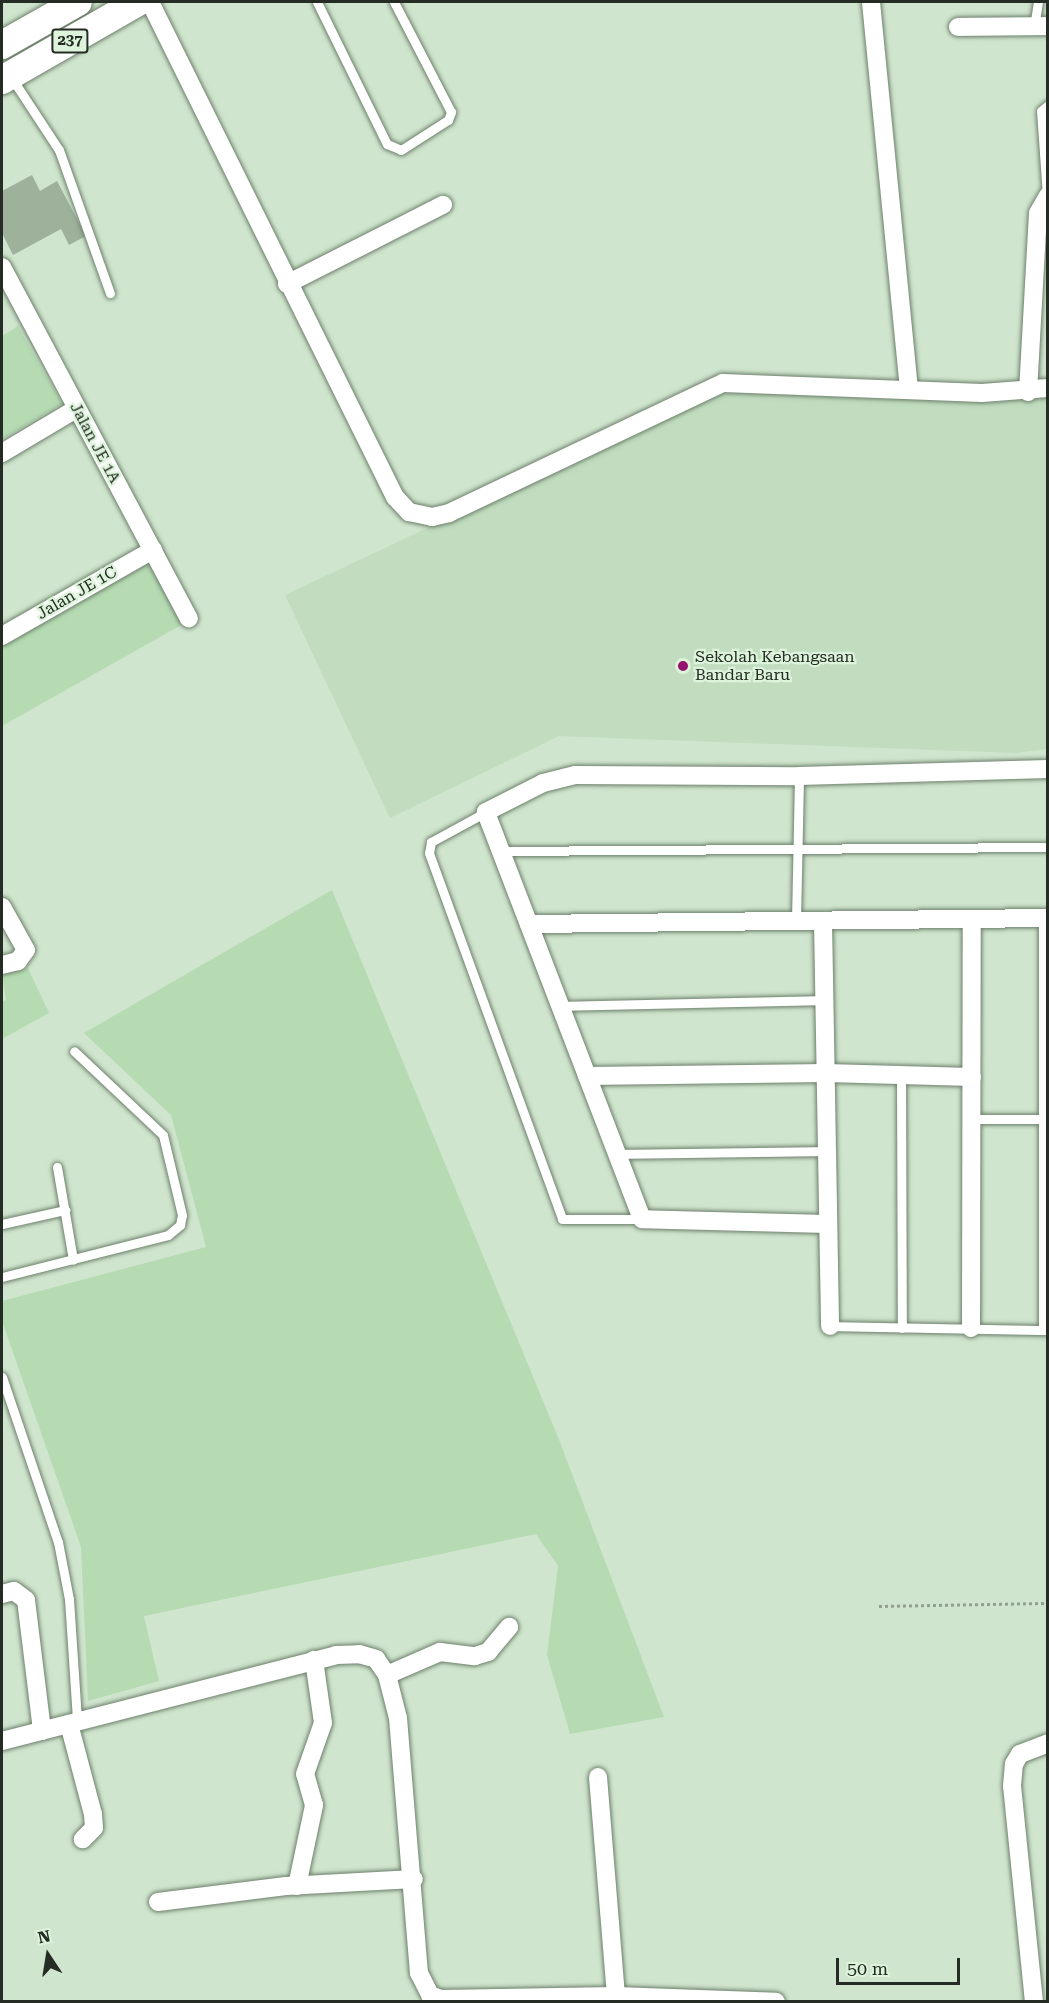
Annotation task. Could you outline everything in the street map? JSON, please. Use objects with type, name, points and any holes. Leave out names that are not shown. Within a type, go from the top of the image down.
[{"type":"main road","name":"237","points":[[2,43],[78,2]]},
{"type":"main road","name":"237","points":[[6,78],[138,2]]},
{"type":"street","points":[[150,2],[287,284],[395,497],[409,512],[419,516],[449,513],[723,383],[1028,393],[1047,388]]},
{"type":"street","points":[[871,2],[909,388]]},
{"type":"street","points":[[958,27],[1041,26]]},
{"type":"street","points":[[1028,393],[1038,213],[1047,196]]},
{"type":"street","points":[[287,284],[443,205]]},
{"type":"street","name":"Jalan JE 1A","points":[[2,267],[76,410],[189,618]]},
{"type":"street","points":[[2,453],[76,410]]},
{"type":"street","name":"Jalan JE 1C","points":[[2,636],[153,550]]},
{"type":"street","points":[[828,1224],[642,1219],[486,812],[543,783],[575,775],[799,776],[1047,769]]},
{"type":"street","points":[[2,907],[26,950],[18,961],[2,965]]},
{"type":"street","points":[[529,924],[1045,918]]},
{"type":"street","points":[[971,1328],[972,919]]},
{"type":"street","points":[[823,921],[830,1326]]},
{"type":"street","points":[[587,1076],[826,1073],[972,1077]]},
{"type":"street","points":[[2,1594],[14,1591],[26,1600],[42,1731]]},
{"type":"street","points":[[387,1675],[440,1652],[475,1656],[488,1652],[509,1627]]},
{"type":"street","points":[[2,1741],[314,1660],[359,1654],[376,1659],[387,1675],[398,1718],[414,1879],[419,1973],[430,1995],[441,1999],[545,2001],[616,1996],[764,2001]]},
{"type":"street","points":[[297,1886],[314,1805],[305,1774],[323,1723],[314,1660]]},
{"type":"street","points":[[73,1723],[93,1814],[94,1827],[83,1839]]},
{"type":"street","points":[[1034,2001],[1012,1786],[1014,1764],[1020,1754],[1047,1743]]},
{"type":"street","points":[[598,1777],[616,1996]]},
{"type":"street","points":[[158,1902],[297,1886],[414,1879]]},
{"type":"lane","points":[[317,2],[387,144],[401,150],[448,120],[451,112],[394,2]]},
{"type":"lane","points":[[1038,2],[1041,26]]},
{"type":"lane","points":[[6,78],[59,150],[110,293]]},
{"type":"lane","points":[[1047,105],[1041,111],[1047,196]]},
{"type":"lane","points":[[796,921],[799,776]]},
{"type":"lane","points":[[486,812],[431,842],[429,853],[562,1219],[642,1219]]},
{"type":"lane","points":[[501,851],[1047,847]]},
{"type":"lane","points":[[830,1326],[1045,1330],[1045,918]]},
{"type":"lane","points":[[560,1006],[824,1000]]},
{"type":"lane","points":[[2,1277],[168,1235],[176,1231],[182,1215],[163,1135],[74,1051]]},
{"type":"lane","points":[[900,1075],[902,1328]]},
{"type":"lane","points":[[972,1119],[1045,1119]]},
{"type":"lane","points":[[617,1154],[827,1151]]},
{"type":"lane","points":[[57,1167],[73,1260]]},
{"type":"lane","points":[[2,1224],[65,1210]]},
{"type":"lane","points":[[2,1377],[58,1542],[69,1599],[73,1723]]},
{"type":"path","points":[[879,1606],[1047,1604]]},
{"type":"shaded area","points":[[18,326],[62,404],[2,439],[2,336]]},
{"type":"shaded area","name":"Sekolah Kebangsaan Bandar Baru","points":[[723,389],[999,402],[1047,395],[1047,749],[1016,753],[559,736],[390,818],[285,595]]},
{"type":"shaded area","points":[[150,562],[183,624],[2,726],[2,645]]},
{"type":"shaded area","points":[[332,890],[560,1442],[664,1717],[570,1734],[547,1655],[558,1566],[536,1534],[144,1616],[159,1681],[88,1701],[81,1547],[2,1321],[2,1301],[206,1247],[171,1115],[84,1033]]},
{"type":"shaded area","points":[[28,968],[49,1013],[2,1039],[2,1002],[6,1000],[2,975]]},
{"type":"building","points":[[32,175],[40,191],[57,181],[86,236],[69,245],[61,229],[13,255],[2,233],[2,191]]},
{"type":"place","name":"Sekolah Kebangsaan Bandar Baru","points":[[683,666]]}]
